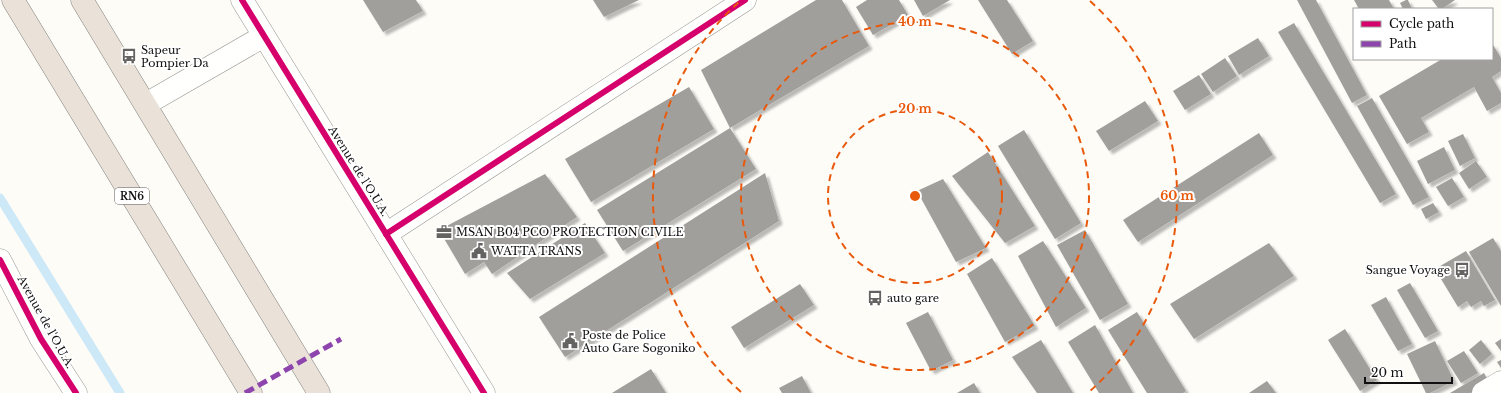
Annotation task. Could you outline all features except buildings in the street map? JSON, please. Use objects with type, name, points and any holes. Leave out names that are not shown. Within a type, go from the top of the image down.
[{"type":"highway","name":"RN6","points":[[13,0],[251,393]]},
{"type":"highway","points":[[82,0],[320,393]]},
{"type":"street","name":"Avenue de l'O.U.A.","points":[[242,0],[484,393]]},
{"type":"street","points":[[386,234],[745,0]]},
{"type":"street","points":[[146,104],[264,36]]},
{"type":"street","name":"Avenue de l'O.U.A.","points":[[0,260],[41,339],[76,393]]},
{"type":"street","points":[[1483,393],[1501,382]]},
{"type":"waterway","points":[[0,198],[120,393]]},
{"type":"marked path","points":[[245,393],[341,339]]},
{"type":"cycle path","points":[[242,0],[484,393]]},
{"type":"cycle path","points":[[386,234],[745,0]]},
{"type":"cycle path","points":[[0,260],[41,339],[76,393]]},
{"type":"place","name":"Sapeur Pompier Da","points":[[129,56]]},
{"type":"place","name":"MSAN B04 PCO PROTECTION CIVILE","points":[[444,232]]},
{"type":"place","name":"WATTA TRANS","points":[[479,251]]},
{"type":"place","name":"Sangue Voyage","points":[[1462,270]]},
{"type":"place","name":"auto gare","points":[[875,298]]},
{"type":"place","name":"Poste de Police Auto Gare Sogoniko","points":[[570,341]]}]
